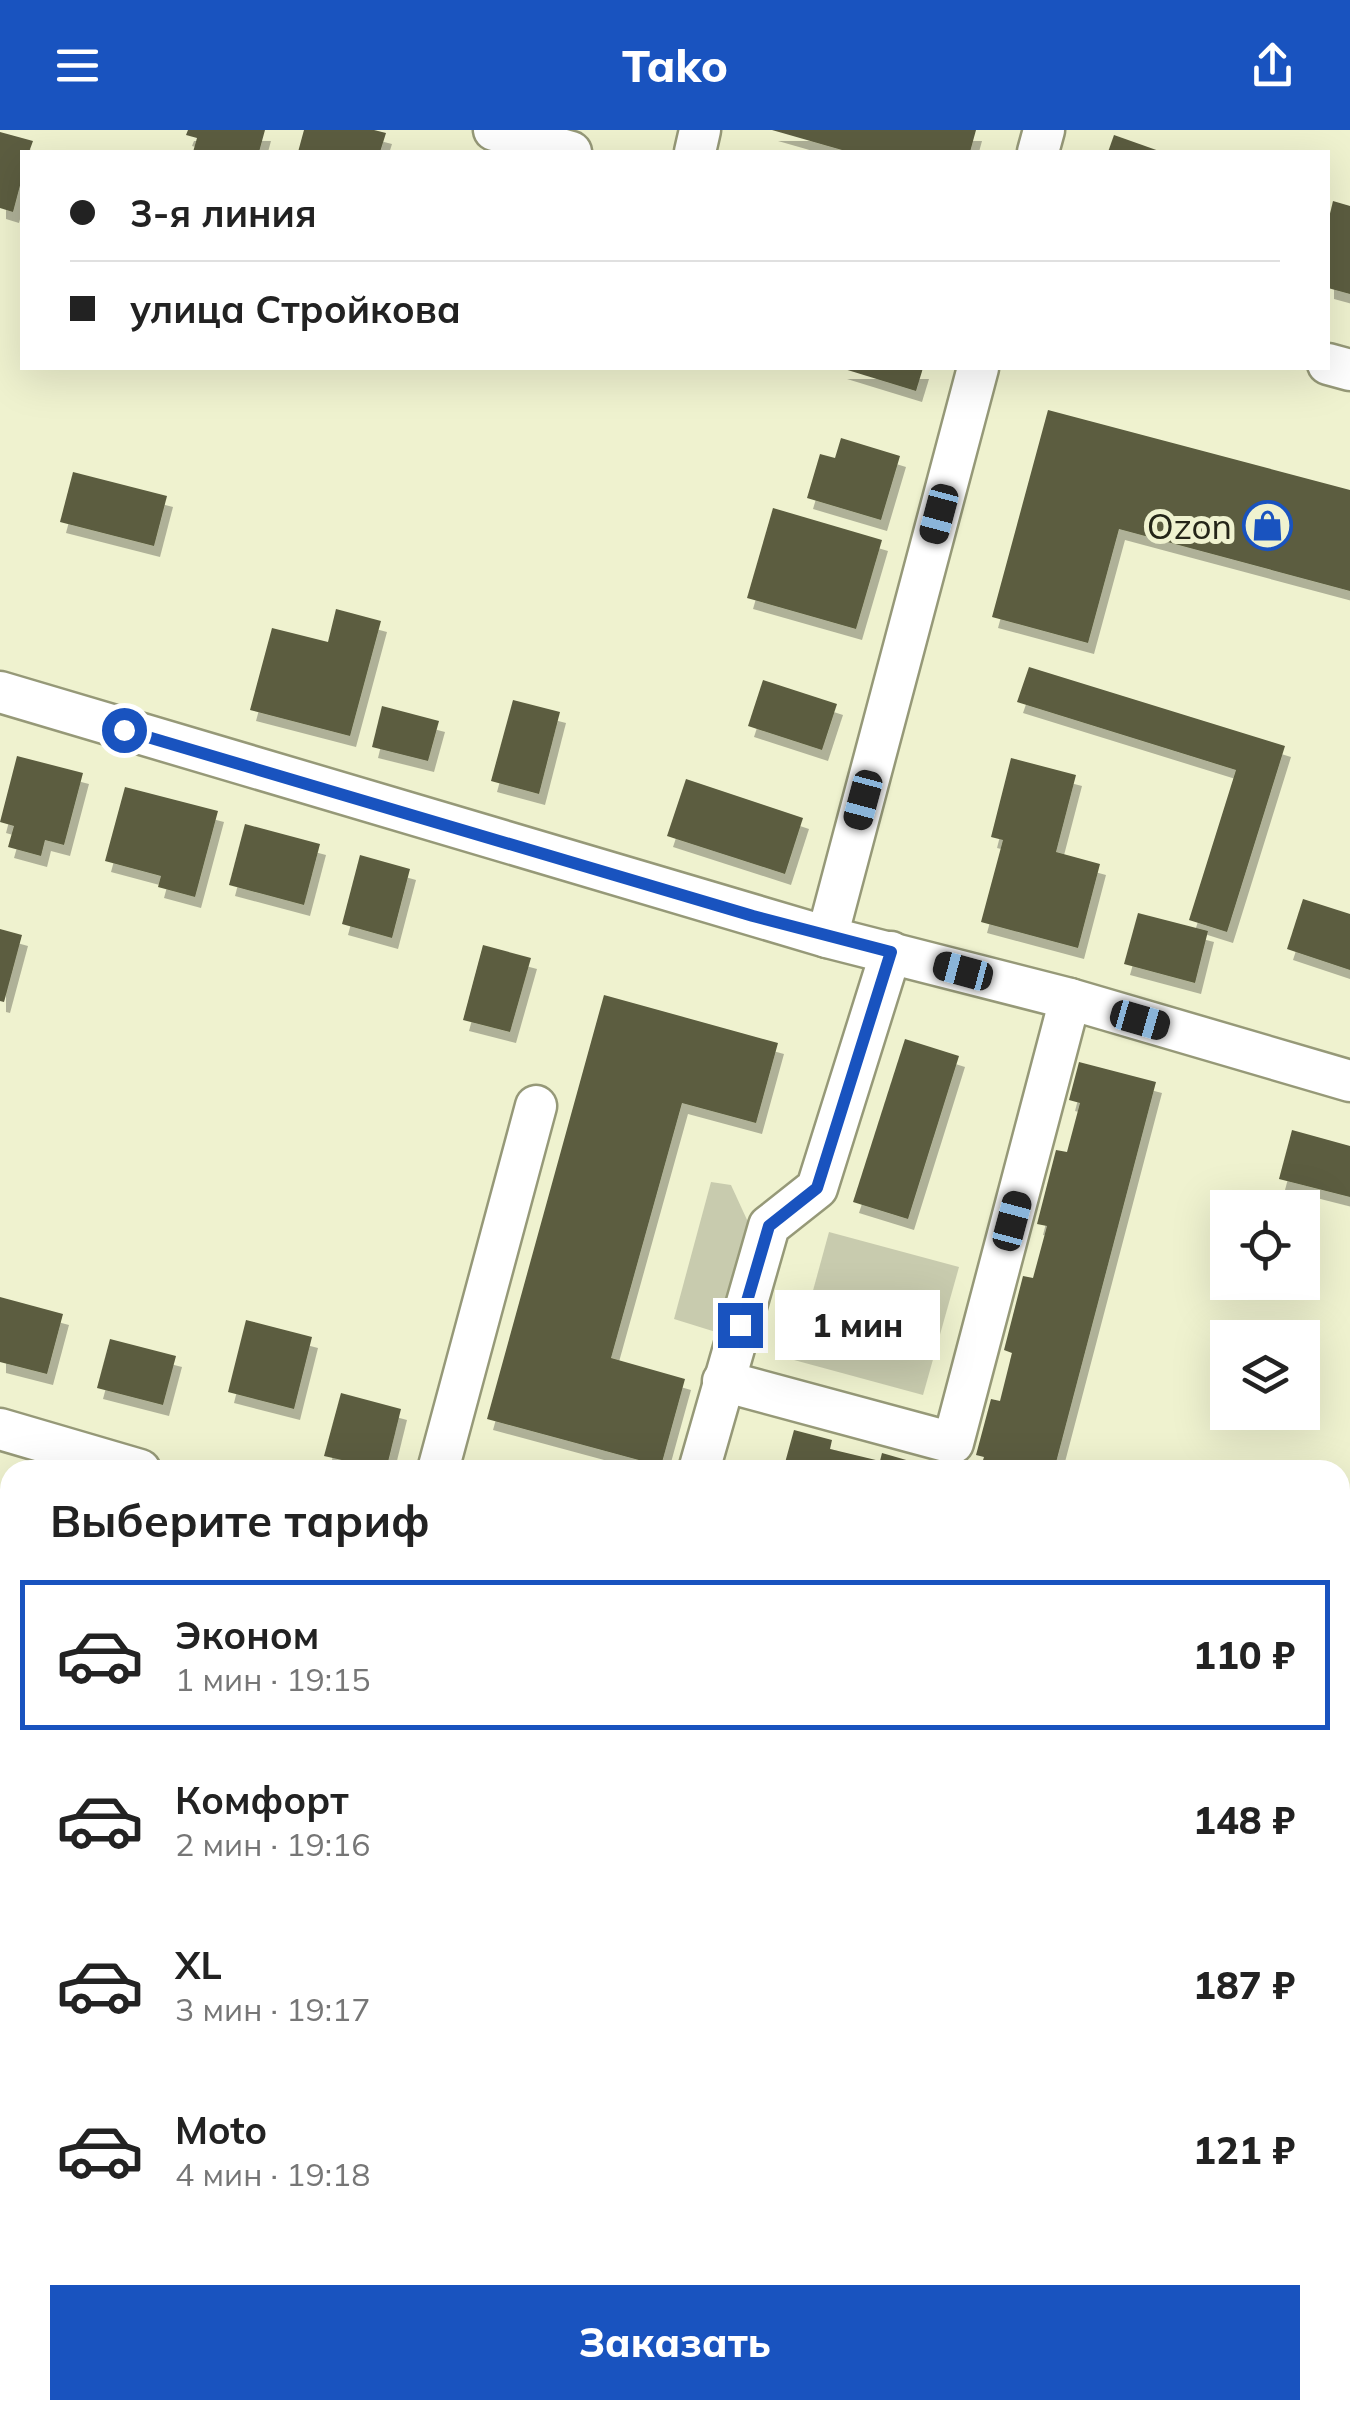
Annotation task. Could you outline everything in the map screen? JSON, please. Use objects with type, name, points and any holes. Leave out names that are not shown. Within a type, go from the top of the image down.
[{"type":"street","points":[[494,130],[564,150]]},
{"type":"street","points":[[827,937],[977,370]]},
{"type":"street","points":[[0,692],[827,937],[1070,999],[1350,1082]]},
{"type":"street","points":[[702,1460],[769,1226],[817,1188],[891,952]]},
{"type":"street","points":[[723,1382],[953,1444],[1070,999]]},
{"type":"street","points":[[441,1460],[536,1106]]},
{"type":"street","points":[[0,1429],[86,1460]]},
{"type":"green space","points":[[711,1182],[731,1185],[748,1222],[719,1333],[674,1319]]},
{"type":"green space","points":[[829,1232],[959,1267],[923,1395],[794,1360]]},
{"type":"building","points":[[188,130],[265,130],[260,150],[194,150],[197,138],[186,135]]},
{"type":"building","points":[[304,130],[386,133],[381,150],[299,150]]},
{"type":"building","points":[[772,130],[976,130],[971,150],[842,150]]},
{"type":"building","points":[[0,132],[33,141],[30,150],[20,150],[20,186],[13,212],[0,208]]},
{"type":"building","points":[[1114,135],[1156,150],[1109,150]]},
{"type":"building","points":[[1333,201],[1350,206],[1350,294],[1330,289]]},
{"type":"building","points":[[848,370],[922,370],[916,391]]},
{"type":"building","points":[[1048,410],[1350,490],[1350,591],[1119,529],[1088,643],[992,617]]},
{"type":"building","points":[[841,438],[900,456],[881,520],[807,498],[820,454],[835,458]]},
{"type":"building","points":[[73,472],[167,496],[154,546],[60,522]]},
{"type":"building","points":[[773,508],[882,540],[856,629],[747,598]]},
{"type":"building","points":[[336,609],[381,621],[350,736],[250,710],[272,628],[328,642]]},
{"type":"building","points":[[1029,667],[1285,746],[1227,932],[1189,920],[1236,770],[1017,702]]},
{"type":"building","points":[[763,680],[837,704],[822,750],[748,726]]},
{"type":"building","points":[[513,700],[560,712],[539,794],[491,781]]},
{"type":"building","points":[[382,706],[439,721],[428,761],[372,747]]},
{"type":"building","points":[[17,756],[83,773],[64,845],[45,840],[41,856],[8,847],[14,826],[0,822]]},
{"type":"building","points":[[1011,758],[1076,775],[1056,852],[1100,864],[1078,948],[981,922],[1003,840],[991,837]]},
{"type":"building","points":[[686,779],[803,818],[785,874],[667,836]]},
{"type":"building","points":[[125,787],[218,811],[195,897],[158,887],[161,876],[105,861]]},
{"type":"building","points":[[245,824],[320,844],[304,905],[229,885]]},
{"type":"building","points":[[360,855],[410,869],[392,938],[342,924]]},
{"type":"building","points":[[1303,899],[1350,914],[1350,970],[1287,949]]},
{"type":"building","points":[[1138,913],[1208,931],[1195,983],[1124,964]]},
{"type":"building","points":[[0,929],[22,935],[4,1002],[0,1001]]},
{"type":"building","points":[[483,945],[531,958],[510,1032],[463,1020]]},
{"type":"building","points":[[604,995],[778,1043],[756,1123],[682,1103],[611,1358],[685,1379],[663,1460],[639,1460],[487,1419]]},
{"type":"building","points":[[905,1039],[959,1056],[908,1219],[853,1202]]},
{"type":"building","points":[[1079,1062],[1156,1082],[1057,1460],[983,1460],[976,1455],[991,1399],[1000,1401],[1012,1353],[1004,1350],[1023,1276],[1033,1278],[1047,1226],[1037,1224],[1056,1150],[1067,1152],[1080,1103],[1069,1100]]},
{"type":"building","points":[[1292,1130],[1350,1146],[1350,1197],[1279,1179]]},
{"type":"building","points":[[0,1297],[63,1314],[47,1374],[0,1362]]},
{"type":"building","points":[[246,1320],[312,1337],[294,1409],[228,1392]]},
{"type":"building","points":[[110,1339],[176,1356],[163,1405],[97,1388]]},
{"type":"building","points":[[341,1393],[401,1409],[388,1460],[324,1456]]},
{"type":"building","points":[[794,1430],[832,1440],[830,1449],[876,1460],[786,1460]]},
{"type":"building","points":[[882,1453],[906,1460],[880,1460]]},
{"type":"place","name":"Ozon","points":[[1267,526]]},
{"type":"route","points":[[124,730],[753,916],[891,952],[817,1188],[769,1226],[740,1325]]}]
